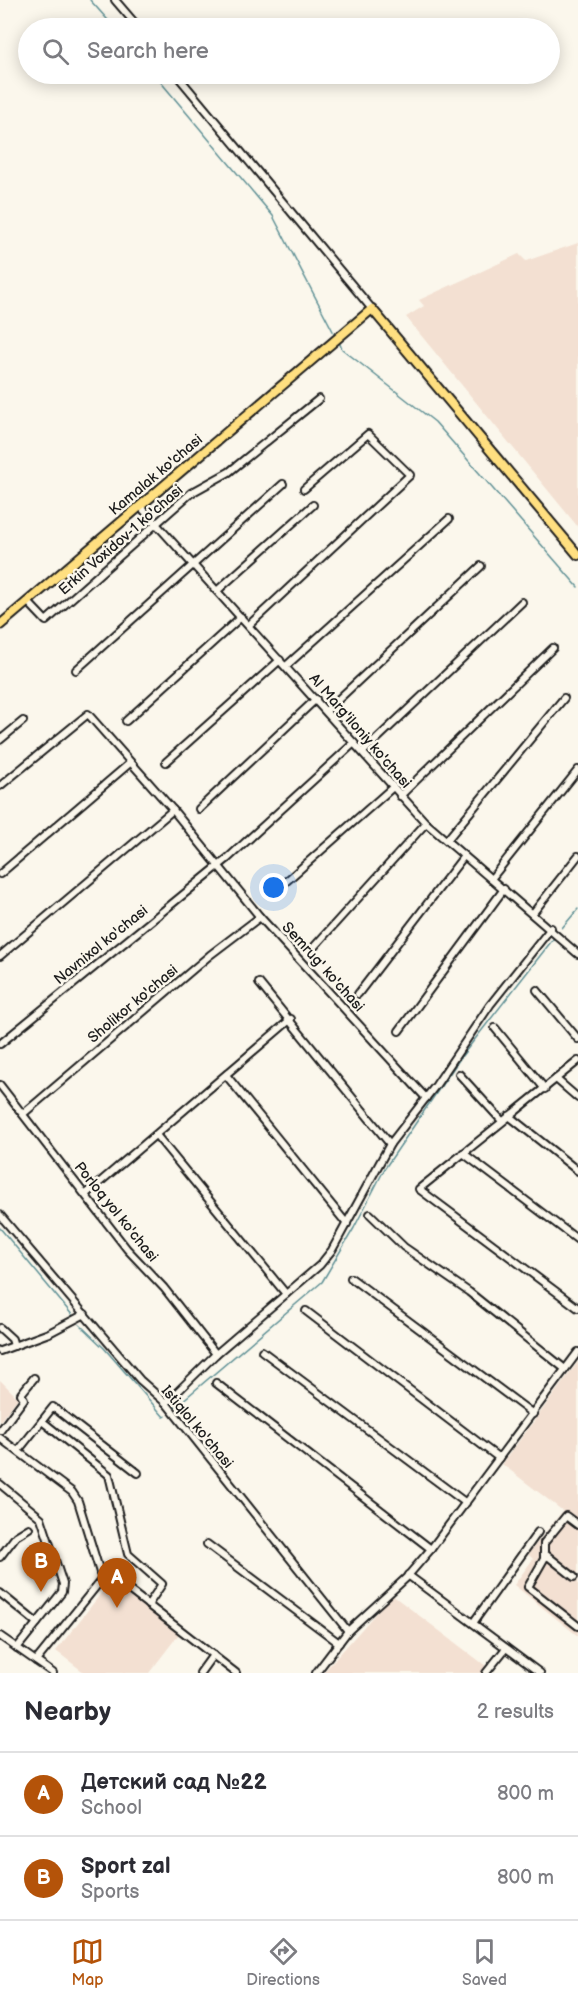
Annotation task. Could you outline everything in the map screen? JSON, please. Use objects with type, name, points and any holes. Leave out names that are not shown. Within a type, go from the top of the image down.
[{"type":"main road","name":"Kamalak ko'chasi","points":[[0,625],[372,309]]},
{"type":"main road","points":[[372,309],[578,555]]},
{"type":"street","points":[[115,0],[130,18]]},
{"type":"street","points":[[184,84],[372,309]]},
{"type":"street","name":"Erkin Voxidov-1 ko'chasi","points":[[28,602],[46,621],[191,493],[229,472],[319,399]]},
{"type":"street","points":[[249,625],[410,475],[368,434],[304,489]]},
{"type":"street","points":[[76,669],[193,567],[283,484]]},
{"type":"street","points":[[218,590],[313,505]]},
{"type":"street","name":"Al Marg'iloniy ko'chasi","points":[[140,506],[155,526],[218,590],[327,710],[426,824],[551,928],[578,954]]},
{"type":"street","points":[[286,666],[449,519]]},
{"type":"street","points":[[327,710],[481,566]]},
{"type":"street","points":[[363,752],[522,602]]},
{"type":"street","points":[[126,721],[241,617]]},
{"type":"street","points":[[400,796],[554,648]]},
{"type":"street","points":[[166,762],[280,660]]},
{"type":"street","points":[[447,840],[564,698]]},
{"type":"street","points":[[199,809],[316,699]]},
{"type":"street","name":"Semrug' ko'chasi","points":[[0,786],[88,714],[173,810],[260,917],[426,1098]]},
{"type":"street","points":[[0,740],[23,721]]},
{"type":"street","name":"Navnixol ko'chasi","points":[[0,1044],[218,864],[227,859],[354,742]]},
{"type":"street","points":[[0,874],[130,763]]},
{"type":"street","points":[[491,879],[578,770]]},
{"type":"street","points":[[273,893],[393,787]]},
{"type":"street","points":[[0,956],[173,810]]},
{"type":"street","points":[[313,948],[426,824]]},
{"type":"street","points":[[358,994],[464,856]]},
{"type":"street","points":[[533,913],[578,856]]},
{"type":"street","points":[[399,1031],[504,889]]},
{"type":"street","name":"Sholikor ko'chasi","points":[[24,1114],[210,955],[260,917]]},
{"type":"street","points":[[166,1403],[216,1354],[320,1265],[347,1224],[390,1144],[436,1085],[490,1005],[551,928]]},
{"type":"street","points":[[259,983],[291,1019],[390,1144]]},
{"type":"street","points":[[537,990],[578,1039]]},
{"type":"street","points":[[86,1194],[291,1019]]},
{"type":"street","points":[[495,1028],[545,1089]]},
{"type":"street","points":[[578,1061],[419,1189],[578,1308]]},
{"type":"street","points":[[459,1074],[502,1121]]},
{"type":"street","points":[[226,1075],[347,1224]]},
{"type":"street","points":[[556,1079],[578,1098]]},
{"type":"street","name":"Porloq yol ko'chasi","points":[[0,1084],[127,1249],[164,1288],[216,1354]]},
{"type":"street","points":[[509,1116],[578,1171]]},
{"type":"street","points":[[156,1135],[286,1294]]},
{"type":"street","points":[[463,1153],[578,1240]]},
{"type":"street","points":[[370,1214],[404,1247],[469,1292],[565,1369]]},
{"type":"street","name":"Istiqlol ko'chasi","points":[[0,1215],[140,1380],[166,1403],[348,1631]]},
{"type":"street","points":[[351,1278],[533,1414]]},
{"type":"street","points":[[306,1311],[499,1458]]},
{"type":"street","points":[[0,1351],[49,1333],[85,1314]]},
{"type":"street","points":[[0,1328],[12,1339],[14,1346]]},
{"type":"street","points":[[262,1351],[466,1503]]},
{"type":"street","points":[[316,1673],[348,1631],[408,1575],[431,1549],[578,1352]]},
{"type":"street","points":[[0,1431],[24,1399],[21,1394],[34,1378]]},
{"type":"street","points":[[216,1383],[431,1549]]},
{"type":"street","points":[[18,1451],[53,1407],[138,1473]]},
{"type":"street","points":[[42,1421],[109,1475],[128,1554],[162,1584],[148,1605]]},
{"type":"street","points":[[0,1438],[72,1492],[78,1500],[102,1579],[36,1661]]},
{"type":"street","points":[[0,1484],[41,1518],[63,1584],[62,1592],[17,1648]]},
{"type":"street","points":[[578,1525],[566,1516],[544,1543],[544,1559],[528,1587],[578,1626]]},
{"type":"street","points":[[0,1557],[16,1536],[29,1528]]},
{"type":"street","points":[[473,1623],[538,1532]]},
{"type":"street","points":[[207,1544],[339,1643]]},
{"type":"street","points":[[544,1553],[574,1577]]},
{"type":"street","points":[[100,1574],[116,1580],[236,1673]]},
{"type":"street","points":[[408,1575],[540,1673]]},
{"type":"street","points":[[0,1593],[37,1623]]},
{"type":"street","points":[[0,1636],[53,1673]]},
{"type":"street","points":[[486,1673],[506,1648]]},
{"type":"street","points":[[200,1673],[213,1655]]},
{"type":"shaded area","points":[[578,243],[578,527],[406,317],[424,306],[419,300],[519,254],[526,261]]},
{"type":"shaded area","points":[[578,1362],[578,1636],[514,1585],[533,1559],[528,1554],[563,1511],[502,1464]]},
{"type":"shaded area","points":[[0,1380],[18,1398],[0,1421]]},
{"type":"shaded area","points":[[110,1582],[179,1634],[149,1673],[85,1673],[56,1651]]},
{"type":"shaded area","points":[[392,1595],[486,1666],[481,1673],[323,1673]]},
{"type":"waterway","points":[[90,0],[106,18]]},
{"type":"waterway","points":[[162,84],[273,216],[335,335]]},
{"type":"waterway","points":[[339,342],[342,349],[435,422],[578,587]]},
{"type":"waterway","points":[[562,928],[578,909]]},
{"type":"waterway","points":[[174,1408],[322,1282],[354,1228],[385,1168],[461,1057],[554,938]]},
{"type":"waterway","points":[[0,1228],[73,1316]]},
{"type":"waterway","points":[[80,1325],[104,1348],[164,1417],[166,1416]]},
{"type":"place","name":"Sport zal","points":[[41,1592]]},
{"type":"place","name":"Детский сад №22","points":[[117,1608]]}]
